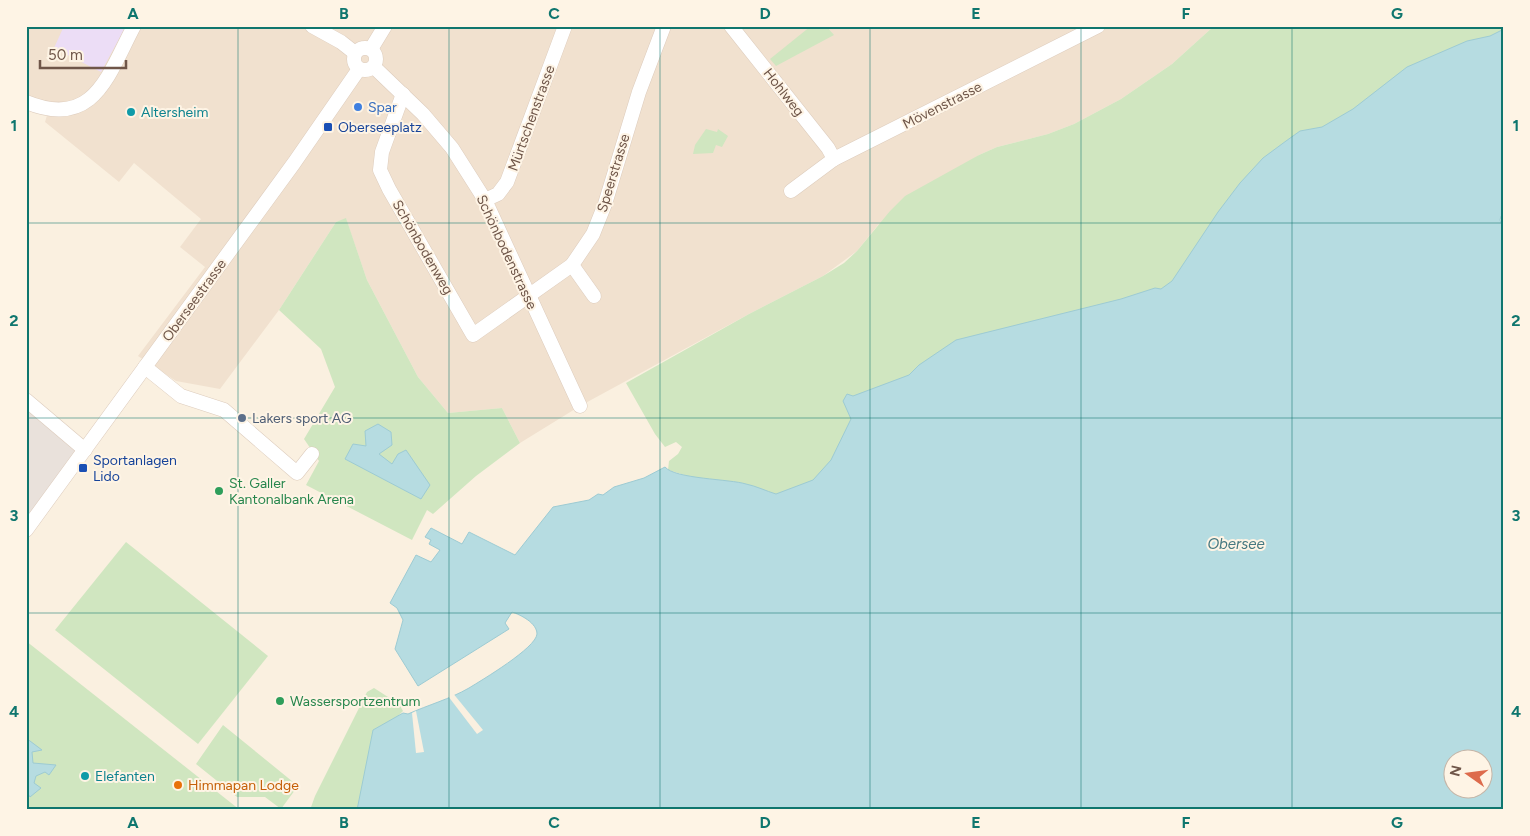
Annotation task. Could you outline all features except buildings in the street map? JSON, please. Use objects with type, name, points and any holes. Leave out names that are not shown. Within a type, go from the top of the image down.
[{"type":"street","points":[[26,102],[49,109],[66,110],[80,106],[94,96],[110,73],[134,26]]},
{"type":"street","points":[[312,26],[341,42],[355,53]]},
{"type":"street","points":[[372,50],[385,26]]},
{"type":"street","name":"Mürtschenstrasse","points":[[485,200],[498,194],[507,182],[565,26]]},
{"type":"street","name":"Speerstrasse","points":[[529,297],[572,265],[593,234],[605,204],[638,92],[664,26]]},
{"type":"street","name":"Hohlweg","points":[[731,26],[834,159]]},
{"type":"street","name":"Mövenstrasse","points":[[791,191],[834,159],[1081,30],[1098,26]]},
{"type":"street","points":[[362,48],[372,50],[376,58],[374,67],[366,70],[359,68],[354,61],[355,53],[362,48]]},
{"type":"street","name":"Schönbodenstrasse","points":[[374,67],[403,94],[452,148],[485,200],[580,406]]},
{"type":"street","name":"Oberseestrasse","points":[[26,530],[294,164],[359,68]]},
{"type":"street","name":"Schönbodenweg","points":[[403,94],[382,152],[380,170],[473,335],[529,297]]},
{"type":"street","points":[[572,265],[594,296]]},
{"type":"street","points":[[144,367],[181,396],[224,410],[297,473],[312,454]]},
{"type":"street","points":[[26,400],[85,450]]},
{"type":"shaded area","points":[[26,26],[1214,26],[1172,64],[1121,99],[1074,124],[1048,134],[997,147],[979,155],[878,225],[857,251],[823,276],[580,406],[520,443],[502,408],[448,413],[418,377],[367,280],[346,219],[336,222],[279,310],[220,389],[176,381],[138,356],[205,267],[180,247],[201,219],[134,163],[119,182],[45,122],[49,109],[26,102]]},
{"type":"shaded area","points":[[64,26],[126,26],[101,72],[54,48]]},
{"type":"shaded area","points":[[26,400],[85,450],[26,530]]},
{"type":"green space","points":[[811,26],[826,26],[834,35],[776,66],[770,59]]},
{"type":"green space","points":[[1214,26],[1504,26],[1504,132],[863,529],[668,470],[669,461],[678,454],[682,447],[676,442],[665,447],[655,434],[626,383],[844,263],[857,251],[905,196],[979,155],[997,147],[1048,134],[1074,124],[1121,99],[1172,64]]},
{"type":"green space","points":[[706,129],[717,132],[718,129],[728,136],[722,147],[716,145],[713,153],[693,154],[695,145]]},
{"type":"green space","points":[[346,218],[367,280],[418,377],[448,413],[502,408],[520,443],[476,476],[433,514],[427,510],[412,540],[306,485],[319,461],[304,439],[335,387],[321,349],[279,310],[336,222]]},
{"type":"green space","points":[[126,542],[268,656],[198,744],[55,630]]},
{"type":"green space","points":[[26,641],[240,810],[26,810]]},
{"type":"green space","points":[[374,688],[399,704],[403,711],[395,719],[412,810],[310,810],[315,796],[367,692]]},
{"type":"green space","points":[[223,725],[298,786],[281,809],[265,797],[237,797],[196,764]]},
{"type":"water","name":"Obersee","points":[[1504,29],[1504,217],[1501,216],[1500,220],[1504,230],[1504,810],[357,810],[373,730],[403,713],[408,714],[469,688],[518,655],[528,647],[537,634],[531,623],[524,617],[512,612],[505,623],[509,629],[418,686],[395,649],[403,620],[397,608],[390,603],[416,555],[431,562],[440,550],[429,544],[431,540],[425,537],[431,528],[462,544],[469,532],[515,555],[553,507],[589,500],[598,494],[603,495],[614,487],[644,478],[665,467],[680,474],[738,482],[776,494],[813,480],[831,460],[851,419],[843,401],[847,394],[853,396],[909,375],[919,365],[956,340],[1121,299],[1155,288],[1161,289],[1172,281],[1218,212],[1240,183],[1263,158],[1300,131],[1322,127],[1353,109],[1407,67],[1467,41],[1490,36]]},
{"type":"water","points":[[378,424],[391,432],[392,445],[379,454],[392,464],[398,454],[406,450],[430,485],[421,499],[345,459],[353,444],[366,446],[365,431]]},
{"type":"water","points":[[26,738],[42,750],[32,752],[33,763],[56,765],[49,775],[45,772],[36,776],[34,783],[41,788],[30,797],[26,791]]},
{"type":"pier","points":[[452,692],[483,730],[477,734],[448,696]]},
{"type":"pier","points":[[416,711],[424,752],[416,753],[412,713]]},
{"type":"place","name":"Spar","points":[[358,107]]},
{"type":"place","name":"Altersheim","points":[[131,112]]},
{"type":"place","name":"Oberseeplatz","points":[[328,127]]},
{"type":"place","name":"Lakers sport AG","points":[[242,418]]},
{"type":"place","name":"Sportanlagen Lido","points":[[83,468]]},
{"type":"place","name":"St. Galler Kantonalbank Arena","points":[[219,491]]},
{"type":"place","name":"Wassersportzentrum","points":[[280,701]]},
{"type":"place","name":"Elefanten","points":[[85,776]]},
{"type":"place","name":"Himmapan Lodge","points":[[178,785]]}]
